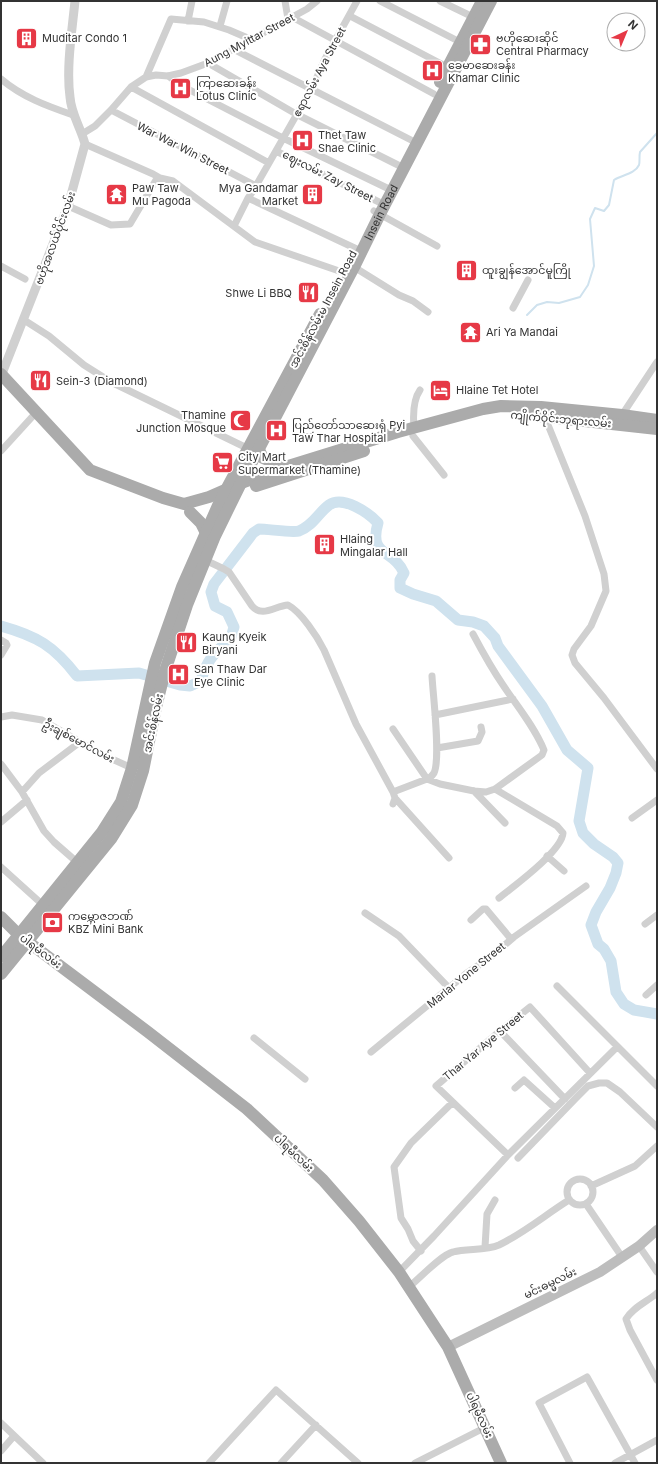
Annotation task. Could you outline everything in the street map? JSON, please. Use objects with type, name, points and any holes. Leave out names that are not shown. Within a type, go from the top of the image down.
[{"type":"main road","name":"Insein Road","points":[[387,188],[434,94],[451,69],[460,42],[482,1]]},
{"type":"main road","name":"Insein Road","points":[[378,209],[451,69],[491,1]]},
{"type":"main road","name":"အင်းစိန်လမ်းမ Insein Road","points":[[254,449],[270,409],[342,272],[358,250],[387,188]]},
{"type":"main road","name":"Insein Road","points":[[272,425],[354,267],[358,250]]},
{"type":"main road","points":[[1,377],[32,417],[86,475],[125,492],[190,512],[201,522],[206,533]]},
{"type":"main road","points":[[1,377],[90,470],[163,498],[184,504],[235,488]]},
{"type":"main road","name":"ကျိုက်ဝိုင်းဘုရားလမ်း","points":[[235,488],[285,467],[414,432],[486,416],[543,412],[622,420],[657,420]]},
{"type":"main road","name":"ကျိုက်ဝိုင်းဘုရားလမ်း","points":[[622,420],[657,429]]},
{"type":"main road","name":"အင်းစိန်လမ်း","points":[[159,670],[235,488],[254,449],[272,425]]},
{"type":"main road","name":"ကျိုက်ဝိုင်းဘုရားလမ်း","points":[[235,488],[414,432]]},
{"type":"main road","points":[[254,449],[263,458],[285,467]]},
{"type":"main road","name":"အင်းစိန်လမ်း","points":[[24,938],[111,839],[132,805],[137,790],[141,751],[155,684],[182,587],[220,501],[235,488]]},
{"type":"main road","points":[[190,512],[220,501]]},
{"type":"main road","name":"အင်းစိန်လမ်း","points":[[1,974],[43,905],[78,863],[116,811],[121,802],[132,768],[141,751]]},
{"type":"main road","name":"ပါရမီလမ်း","points":[[1,917],[24,938],[247,1109],[323,1180],[359,1220],[410,1286],[448,1347],[502,1463]]},
{"type":"main road","points":[[1,957],[24,938]]},
{"type":"main road","name":"မင်းဓမ္မလမ်း","points":[[448,1347],[600,1272],[639,1246],[657,1230]]},
{"type":"street","points":[[75,1],[69,76],[70,98],[73,115],[85,144],[153,174],[158,179],[173,181],[255,242],[342,272]]},
{"type":"street","points":[[188,21],[192,1]]},
{"type":"street","points":[[220,26],[227,1]]},
{"type":"street","points":[[285,1],[290,18],[434,94]]},
{"type":"street","name":"Aung Myittar Street","points":[[146,77],[156,75],[168,76],[208,64],[250,39],[290,18],[317,1]]},
{"type":"street","name":"ဧရာလမ်း Aya Street","points":[[234,226],[248,198],[311,90],[357,1]]},
{"type":"street","points":[[380,1],[460,42]]},
{"type":"street","points":[[440,1],[473,17]]},
{"type":"street","points":[[350,16],[451,69]]},
{"type":"street","points":[[82,134],[95,126],[131,87],[146,77],[171,18],[204,22],[220,26],[250,39]]},
{"type":"street","points":[[233,50],[411,140]]},
{"type":"street","points":[[208,64],[296,114],[398,165]]},
{"type":"street","points":[[168,76],[182,86],[283,138],[387,188]]},
{"type":"street","points":[[1,80],[27,97],[73,115]]},
{"type":"street","points":[[131,87],[269,163]]},
{"type":"street","name":"War War Win Street","points":[[111,110],[256,186]]},
{"type":"street","name":"ဗဟိုအလယ်ပိုင်းလမ်း","points":[[1,377],[68,206],[85,144]]},
{"type":"street","name":"ဈေးလမ်း Zay Street","points":[[276,150],[378,209],[437,246]]},
{"type":"street","points":[[68,206],[111,225],[130,224],[158,179]]},
{"type":"street","points":[[248,198],[358,250]]},
{"type":"street","points":[[1,266],[25,279]]},
{"type":"street","points":[[354,267],[399,295],[418,304],[428,312]]},
{"type":"street","points":[[513,308],[528,280]]},
{"type":"street","points":[[24,320],[49,336],[84,366],[111,382],[254,449]]},
{"type":"street","points":[[622,420],[657,362]]},
{"type":"street","points":[[420,390],[416,397],[413,417],[414,432],[444,475]]},
{"type":"street","points":[[543,412],[585,516],[604,574],[606,590],[591,626],[574,649],[572,655],[574,663],[604,698],[657,769]]},
{"type":"street","points":[[1,450],[32,417]]},
{"type":"street","points":[[205,560],[229,572],[256,611],[262,612],[288,605],[300,615],[320,641],[356,724],[394,798],[449,858]]},
{"type":"street","points":[[393,729],[427,779],[440,784],[474,791],[486,792],[495,789],[542,755],[544,750],[538,737],[524,714],[501,683],[473,634]]},
{"type":"street","points":[[1,655],[4,642]]},
{"type":"street","points":[[394,798],[432,777],[435,772],[437,748],[432,676]]},
{"type":"street","points":[[435,715],[513,699]]},
{"type":"street","name":"ဦးချစ်မောင်လမ်း","points":[[1,717],[12,715],[42,720],[103,755],[132,768]]},
{"type":"street","points":[[437,748],[478,741],[482,732],[481,727]]},
{"type":"street","points":[[22,792],[39,774],[80,742]]},
{"type":"street","points":[[1,764],[22,792],[44,831],[78,863]]},
{"type":"street","points":[[495,789],[561,829],[563,833],[561,841],[541,864],[499,898]]},
{"type":"street","points":[[474,791],[505,823]]},
{"type":"street","points":[[1,822],[26,800]]},
{"type":"street","points":[[632,818],[657,800]]},
{"type":"street","points":[[547,856],[564,871]]},
{"type":"street","points":[[1,867],[43,905]]},
{"type":"street","name":"Marlar Yone Street","points":[[371,1052],[466,973],[491,957],[511,939],[586,886]]},
{"type":"street","points":[[471,920],[483,909],[486,909],[511,939]]},
{"type":"street","points":[[365,913],[399,936],[449,988]]},
{"type":"street","points":[[645,924],[657,915]]},
{"type":"street","points":[[646,995],[657,985]]},
{"type":"street","points":[[557,986],[657,1086]]},
{"type":"street","name":"Thar Yar Aye Street","points":[[452,1103],[436,1086],[530,1007],[590,1073]]},
{"type":"street","points":[[500,1031],[565,1099]]},
{"type":"street","points":[[254,1038],[305,1079]]},
{"type":"street","points":[[399,1272],[421,1251],[508,1155],[617,1047]]},
{"type":"street","points":[[516,1088],[524,1080],[555,1108]]},
{"type":"street","points":[[518,1158],[588,1086],[599,1083],[607,1083],[620,1092],[657,1127]]},
{"type":"street","points":[[421,1251],[413,1241],[401,1218],[394,1167],[411,1144],[452,1103],[508,1155]]},
{"type":"street","points":[[591,1186],[635,1166],[657,1146]]},
{"type":"street","points":[[575,1180],[588,1182],[593,1193],[591,1199],[586,1204],[574,1204],[569,1200],[567,1192],[570,1184],[575,1180]]},
{"type":"street","points":[[485,1248],[487,1214],[495,1200]]},
{"type":"street","points":[[410,1286],[452,1252],[497,1246],[521,1234],[569,1200]]},
{"type":"street","points":[[586,1204],[622,1257]]},
{"type":"street","points":[[639,1246],[657,1272]]},
{"type":"street","points":[[657,1293],[634,1310],[626,1319],[630,1330],[657,1380]]},
{"type":"street","points":[[570,1463],[539,1403],[586,1377],[635,1463]]},
{"type":"street","points":[[209,1463],[276,1390],[358,1463]]},
{"type":"street","points":[[1,1423],[43,1463]]},
{"type":"street","points":[[281,1463],[316,1425]]},
{"type":"street","points":[[416,1463],[486,1428]]},
{"type":"street","points":[[1,1451],[14,1436]]},
{"type":"street","points":[[615,1463],[657,1440]]},
{"type":"waterway","points":[[527,315],[537,305],[547,302],[559,303],[580,297],[588,285],[594,266],[590,219],[595,208],[604,211],[609,205],[614,180],[637,168],[639,165],[640,152],[657,133]]},
{"type":"waterway","points":[[1,626],[35,638],[60,657],[77,676],[139,673],[180,685],[190,686],[201,681],[211,658],[230,641],[234,627],[227,612],[215,606],[211,592],[214,584],[253,533],[259,529],[291,532],[299,531],[308,526],[325,508],[335,502],[355,506],[362,510],[378,523],[376,542],[379,547],[400,565],[404,573],[400,580],[400,588],[413,594],[436,601],[458,620],[473,622],[484,626],[495,638],[498,646],[542,706],[567,750],[588,768],[579,821],[583,833],[594,844],[613,857],[618,863],[610,888],[596,912],[591,925],[598,944],[604,949],[611,961],[616,992],[624,1004],[634,1010],[657,1014]]},
{"type":"place","name":"Muditar Condo 1","points":[[27,38]]},
{"type":"place","name":"ဗဟိုဆေးဆိုင် Central Pharmacy","points":[[480,44]]},
{"type":"place","name":"ခေမာဆေးခန်း Khamar Clinic","points":[[432,71]]},
{"type":"place","name":"ကြာဆေးခန်း Lotus Clinic","points":[[181,89]]},
{"type":"place","name":"Thet Taw Shae Clinic","points":[[302,141]]},
{"type":"place","name":"Paw Taw Mu Pagoda","points":[[117,194]]},
{"type":"place","name":"Mya Gandamar Market","points":[[313,194]]},
{"type":"place","name":"ထူးချွန်အောင်မူကြို","points":[[466,270]]},
{"type":"place","name":"Shwe Li BBQ","points":[[308,293]]},
{"type":"place","name":"Ari Ya Mandai","points":[[470,332]]},
{"type":"place","name":"Sein-3 (Diamond)","points":[[40,381]]},
{"type":"place","name":"Hlaine Tet Hotel","points":[[440,390]]},
{"type":"place","name":"Thamine Junction Mosque","points":[[241,421]]},
{"type":"place","name":"ပြည်တော်သာဆေးရုံ Pyi Taw Thar Hospital","points":[[277,431]]},
{"type":"place","name":"City Mart Supermarket (Thamine)","points":[[222,463]]},
{"type":"place","name":"Hlaing Mingalar Hall","points":[[325,545]]},
{"type":"place","name":"Kaung Kyeik Biryani","points":[[187,643]]},
{"type":"place","name":"San Thaw Dar Eye Clinic","points":[[179,675]]},
{"type":"place","name":"ကမ္ဘောဇဘဏ် KBZ Mini Bank","points":[[53,922]]}]
